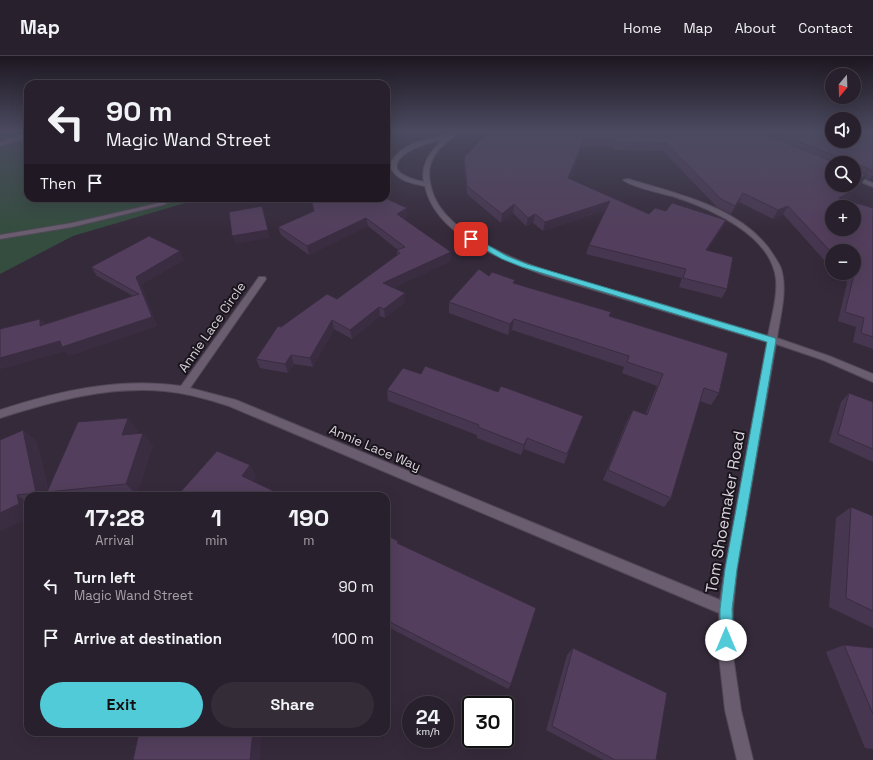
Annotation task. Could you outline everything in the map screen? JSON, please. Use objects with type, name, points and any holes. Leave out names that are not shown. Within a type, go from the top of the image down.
[{"type":"street","points":[[393,165],[395,172],[401,176],[426,184]]},
{"type":"street","points":[[428,165],[426,172],[426,184],[438,208],[452,224],[471,239],[504,257],[547,273],[772,340],[826,358],[873,378]]},
{"type":"street","name":"Tom Shoemaker Road","points":[[626,180],[683,197],[715,210],[743,227],[765,247],[778,269],[780,291],[731,569],[726,609],[726,656],[732,710],[745,760]]},
{"type":"street","points":[[861,181],[873,185]]},
{"type":"street","points":[[0,237],[17,232],[47,230],[72,225],[166,202]]},
{"type":"street","name":"Annie Lace Circle","points":[[182,390],[262,279]]},
{"type":"street","name":"Annie Lace Way","points":[[0,414],[57,397],[124,388],[154,387],[182,390],[209,396],[232,403],[726,609]]},
{"type":"green space","points":[[0,165],[24,165],[24,202],[188,202],[73,236],[0,274]]},
{"type":"building","points":[[465,165],[573,165],[568,178],[649,214],[655,208],[666,211],[672,203],[726,220],[706,250],[733,257],[727,289],[683,278],[686,269],[589,245],[610,201],[545,222],[535,214],[528,218],[514,204],[502,214],[467,186]]},
{"type":"building","points":[[687,165],[825,165],[825,192],[850,192],[839,198],[846,200],[825,200],[825,236],[861,236],[861,204],[873,208],[873,337],[861,333],[864,318],[845,312],[853,280],[861,280],[861,244],[825,244],[825,246],[788,206],[778,210],[743,193],[735,206],[721,199]]},
{"type":"building","points":[[861,165],[873,165],[873,171],[861,166]]},
{"type":"building","points":[[861,173],[867,175],[861,178]]},
{"type":"building","points":[[390,200],[407,208],[397,214],[451,252],[383,283],[405,293],[384,309],[379,307],[350,330],[332,320],[310,358],[291,355],[285,364],[256,359],[278,326],[281,327],[327,294],[337,299],[400,253],[397,250],[405,247],[366,218],[307,246],[278,227],[314,211],[312,202],[390,202]]},
{"type":"building","points":[[262,206],[268,230],[232,236],[229,212]]},
{"type":"building","points":[[149,236],[180,251],[136,277],[152,317],[62,347],[60,341],[0,358],[0,329],[40,319],[40,326],[139,294],[91,267]]},
{"type":"building","points":[[479,269],[489,276],[492,272],[515,280],[513,283],[611,312],[609,316],[728,353],[719,393],[704,388],[671,498],[608,470],[633,410],[647,415],[663,374],[627,362],[629,356],[514,319],[510,324],[449,302]]},
{"type":"building","points":[[425,366],[498,392],[501,386],[583,416],[567,454],[527,438],[524,445],[478,427],[479,425],[387,390],[403,368],[421,374]]},
{"type":"building","points":[[849,393],[873,402],[873,449],[838,434]]},
{"type":"building","points":[[128,418],[122,435],[143,433],[126,484],[47,492],[78,422]]},
{"type":"building","points":[[23,430],[36,492],[24,492],[24,494],[17,495],[19,504],[0,513],[0,440]]},
{"type":"building","points":[[217,451],[250,465],[242,476],[276,492],[181,492]]},
{"type":"building","points":[[851,507],[873,516],[873,611],[846,598]]},
{"type":"building","points":[[390,537],[398,541],[397,543],[536,608],[511,684],[390,622]]},
{"type":"building","points":[[844,645],[873,648],[873,714]]},
{"type":"building","points":[[573,648],[667,693],[656,760],[615,760],[552,726]]},
{"type":"building","points":[[138,736],[253,736],[250,760],[133,760]]},
{"type":"route","points":[[471,239],[486,248],[524,266],[772,340],[731,569],[726,609],[726,640]]}]
